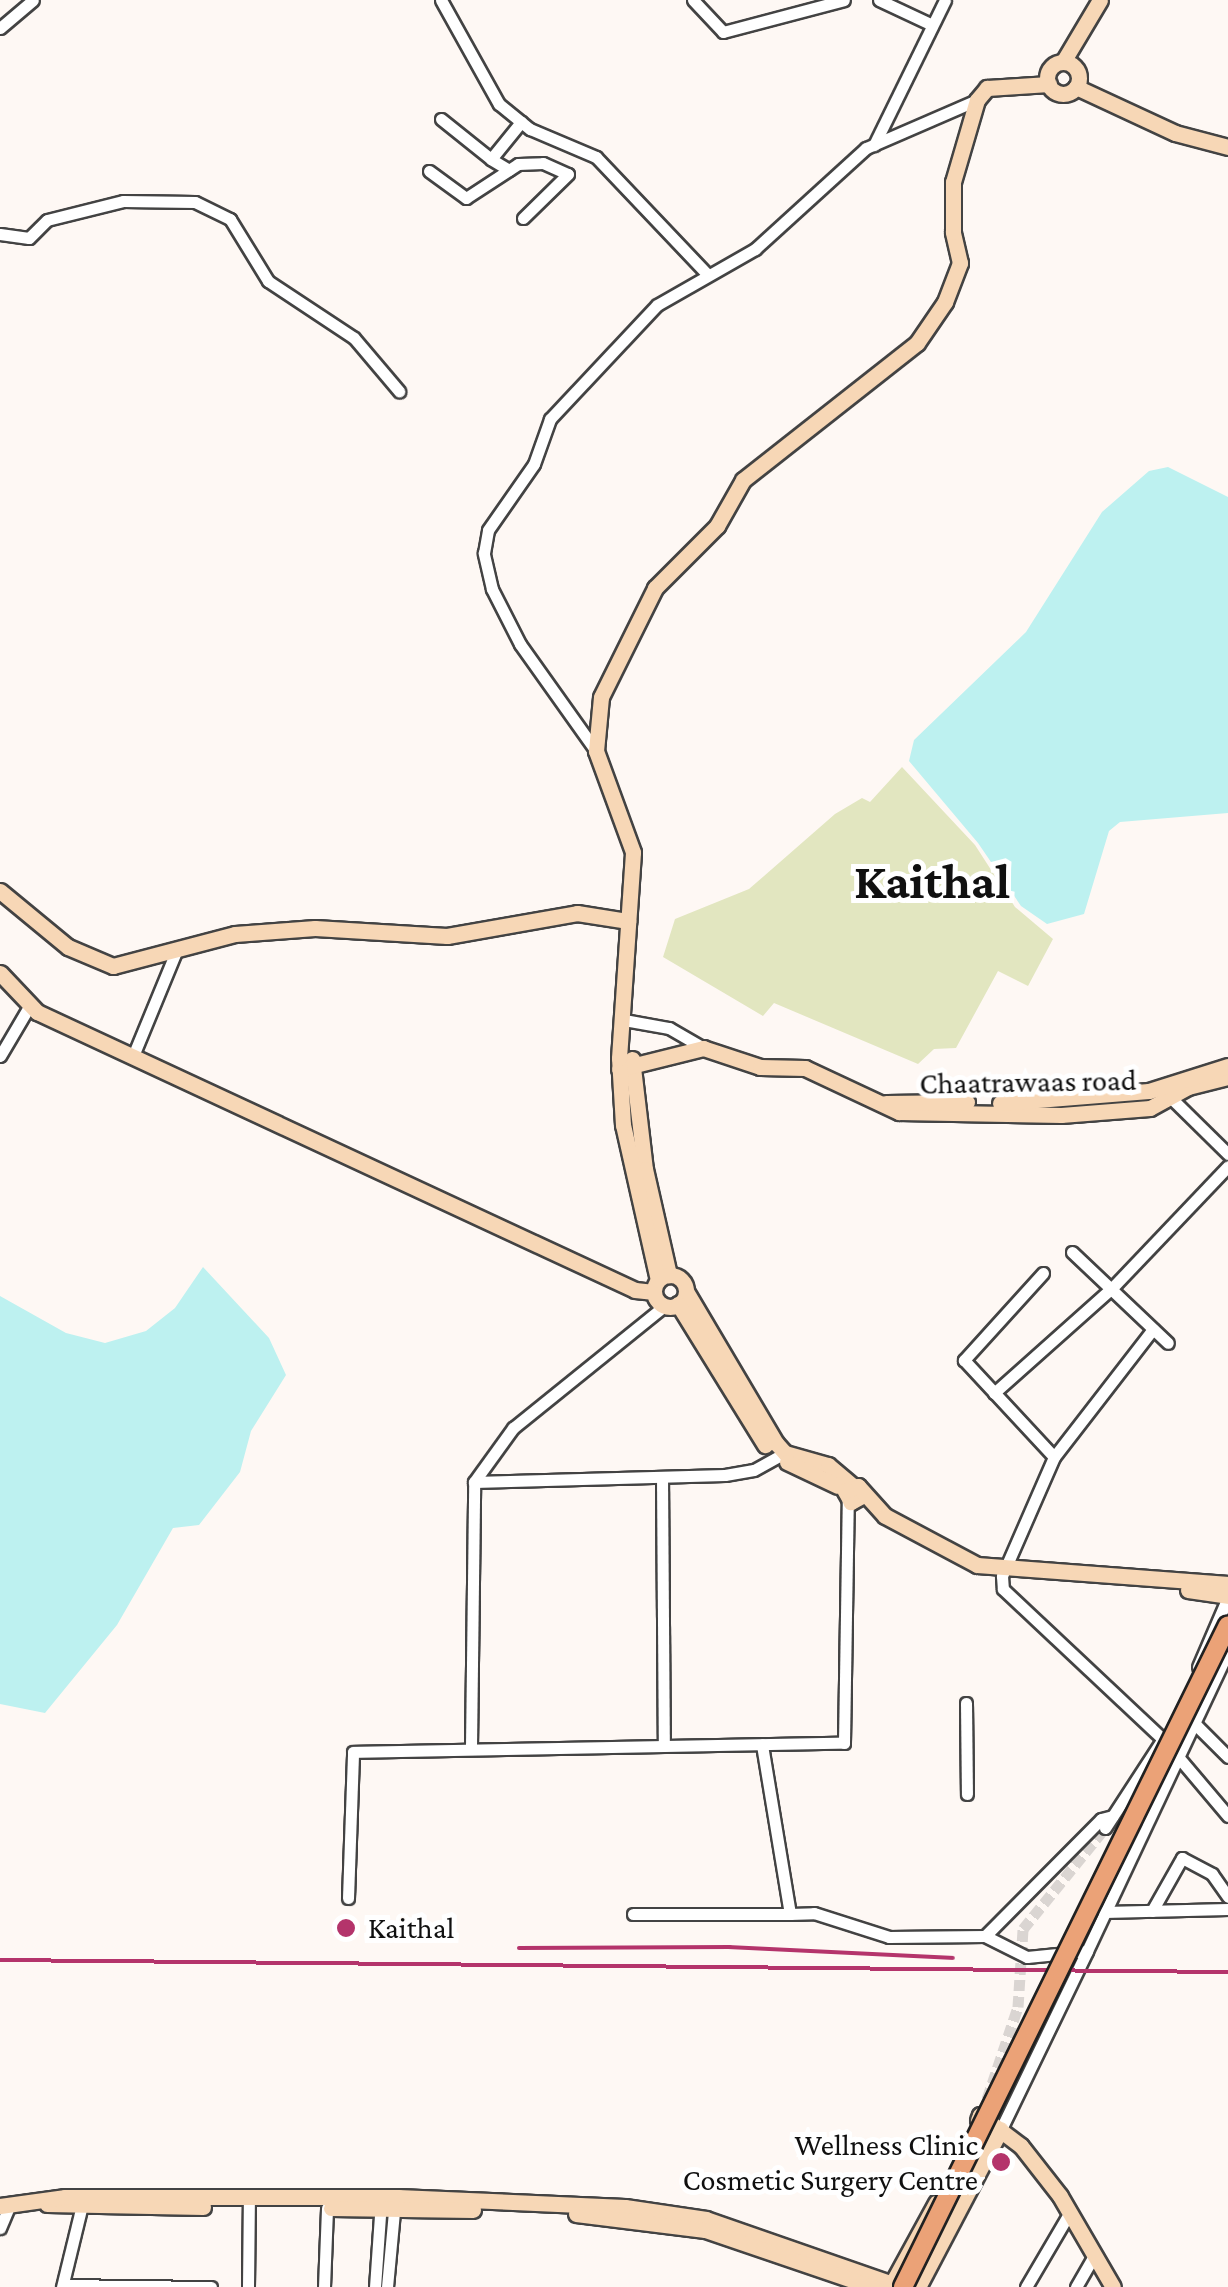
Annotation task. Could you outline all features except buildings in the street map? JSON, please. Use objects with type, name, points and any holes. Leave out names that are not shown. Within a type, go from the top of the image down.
[{"type":"main road","points":[[896,2286],[1228,1625]]},
{"type":"street","points":[[0,28],[34,0]]},
{"type":"street","points":[[441,0],[500,104],[521,122],[596,157],[707,274]]},
{"type":"street","points":[[693,0],[723,32],[844,0]]},
{"type":"street","points":[[879,0],[930,24]]},
{"type":"street","points":[[874,145],[930,24],[946,0]]},
{"type":"street","points":[[1048,84],[1048,72],[1062,62],[1100,0]]},
{"type":"street","points":[[1062,62],[1078,72],[1076,87]]},
{"type":"street","points":[[596,751],[601,696],[655,588],[717,526],[743,480],[917,343],[945,302],[960,263],[953,182],[977,100],[987,88],[1048,84],[1064,94],[1076,87]]},
{"type":"street","points":[[1076,87],[1175,133],[1228,147]]},
{"type":"street","points":[[782,1456],[660,1282],[623,1125],[624,1020],[634,852],[596,751],[520,644],[492,589],[484,553],[488,530],[534,464],[550,418],[657,305],[754,249],[874,145],[977,100]]},
{"type":"street","points":[[442,119],[509,170]]},
{"type":"street","points":[[492,159],[521,122]]},
{"type":"street","points":[[429,171],[466,198],[509,170],[543,163],[568,174],[523,218]]},
{"type":"street","points":[[0,234],[29,238],[47,220],[123,202],[195,202],[230,220],[268,281],[354,338],[399,391]]},
{"type":"street","points":[[0,891],[91,960],[112,966],[236,934],[297,930],[447,936],[577,913],[628,921]]},
{"type":"street","points":[[133,1056],[176,949]]},
{"type":"street","points":[[0,973],[30,1005],[133,1056],[635,1290],[660,1282]]},
{"type":"street","points":[[0,1056],[30,1005]]},
{"type":"street","points":[[624,1020],[669,1028],[703,1048],[760,1067],[805,1068],[886,1103],[1045,1104],[1164,1092],[1228,1066]]},
{"type":"street","points":[[626,1068],[703,1048]]},
{"type":"street","name":"Chaatrawaas road","points":[[1164,1092],[1228,1077]]},
{"type":"street","points":[[1164,1092],[1228,1154]]},
{"type":"street","points":[[994,1393],[1112,1288],[1228,1166]]},
{"type":"street","points":[[1072,1252],[1168,1344]]},
{"type":"street","points":[[1043,1273],[964,1356],[1054,1457]]},
{"type":"street","points":[[660,1282],[676,1301]]},
{"type":"street","points":[[471,1746],[474,1482],[513,1428],[676,1301]]},
{"type":"street","points":[[1153,1329],[1054,1457],[1004,1571],[1009,1599],[1164,1740],[1228,1816]]},
{"type":"street","points":[[474,1482],[662,1477],[754,1470],[782,1456],[828,1465],[852,1495],[957,1560],[1004,1571],[1228,1596],[1164,1740],[1105,1828]]},
{"type":"street","points":[[662,1477],[664,1744]]},
{"type":"street","points":[[348,1898],[354,1752],[471,1746],[844,1743],[852,1495]]},
{"type":"street","points":[[1004,1571],[1228,1584]]},
{"type":"street","points":[[918,2287],[1001,2128],[1194,1723],[1222,1682],[1228,1652]]},
{"type":"street","points":[[966,1703],[968,1794]]},
{"type":"street","points":[[1194,1723],[1228,1757]]},
{"type":"street","points":[[762,1744],[790,1914]]},
{"type":"street","points":[[985,1936],[1101,1819],[1113,1816]]},
{"type":"street","points":[[1152,1911],[1182,1858],[1212,1874],[1228,1896]]},
{"type":"street","points":[[1104,1912],[1228,1910]]},
{"type":"street","points":[[632,1914],[814,1913],[889,1937],[985,1936],[1027,1958],[1087,1952]]},
{"type":"street","points":[[851,2278],[896,2286],[983,2110],[1070,2212],[1113,2287]]},
{"type":"street","points":[[249,2202],[327,2208],[388,2203]]},
{"type":"street","points":[[248,2287],[249,2202]]},
{"type":"street","points":[[0,2228],[5,2206],[43,2203],[576,2204],[706,2218],[872,2287]]},
{"type":"street","points":[[83,2203],[63,2286],[212,2287]]},
{"type":"street","points":[[375,2287],[388,2203]]},
{"type":"street","points":[[387,2287],[388,2203]]},
{"type":"street","points":[[324,2287],[327,2208]]},
{"type":"street","points":[[1026,2287],[1070,2212]]},
{"type":"street","points":[[1076,2287],[1094,2256]]},
{"type":"green space","points":[[902,767],[975,845],[1015,907],[1053,939],[1028,986],[998,971],[956,1048],[934,1049],[918,1064],[774,1003],[763,1016],[663,957],[675,919],[749,889],[835,814],[862,798],[870,802]]},
{"type":"water","points":[[1168,467],[1228,497],[1228,813],[1120,822],[1109,831],[1084,914],[1047,924],[1021,906],[978,843],[909,761],[914,740],[1026,632],[1102,512],[1149,471]]},
{"type":"water","points":[[203,1267],[269,1338],[286,1375],[251,1431],[240,1472],[199,1525],[173,1528],[117,1625],[45,1713],[0,1704],[0,1296],[66,1333],[105,1343],[146,1331],[175,1308]]},
{"type":"tunnel","points":[[987,2099],[1018,2007],[1023,1929],[1105,1828]]},
{"type":"railway","points":[[519,1948],[730,1947],[953,1958]]},
{"type":"railway","points":[[0,1960],[1228,1972]]},
{"type":"place","name":"Kaithal","points":[[346,1928]]},
{"type":"place","name":"Wellness Clinic Cosmetic Surgery Centre","points":[[1001,2162]]},
{"type":"district","name":"Kaithal","points":[[932,882]]}]
